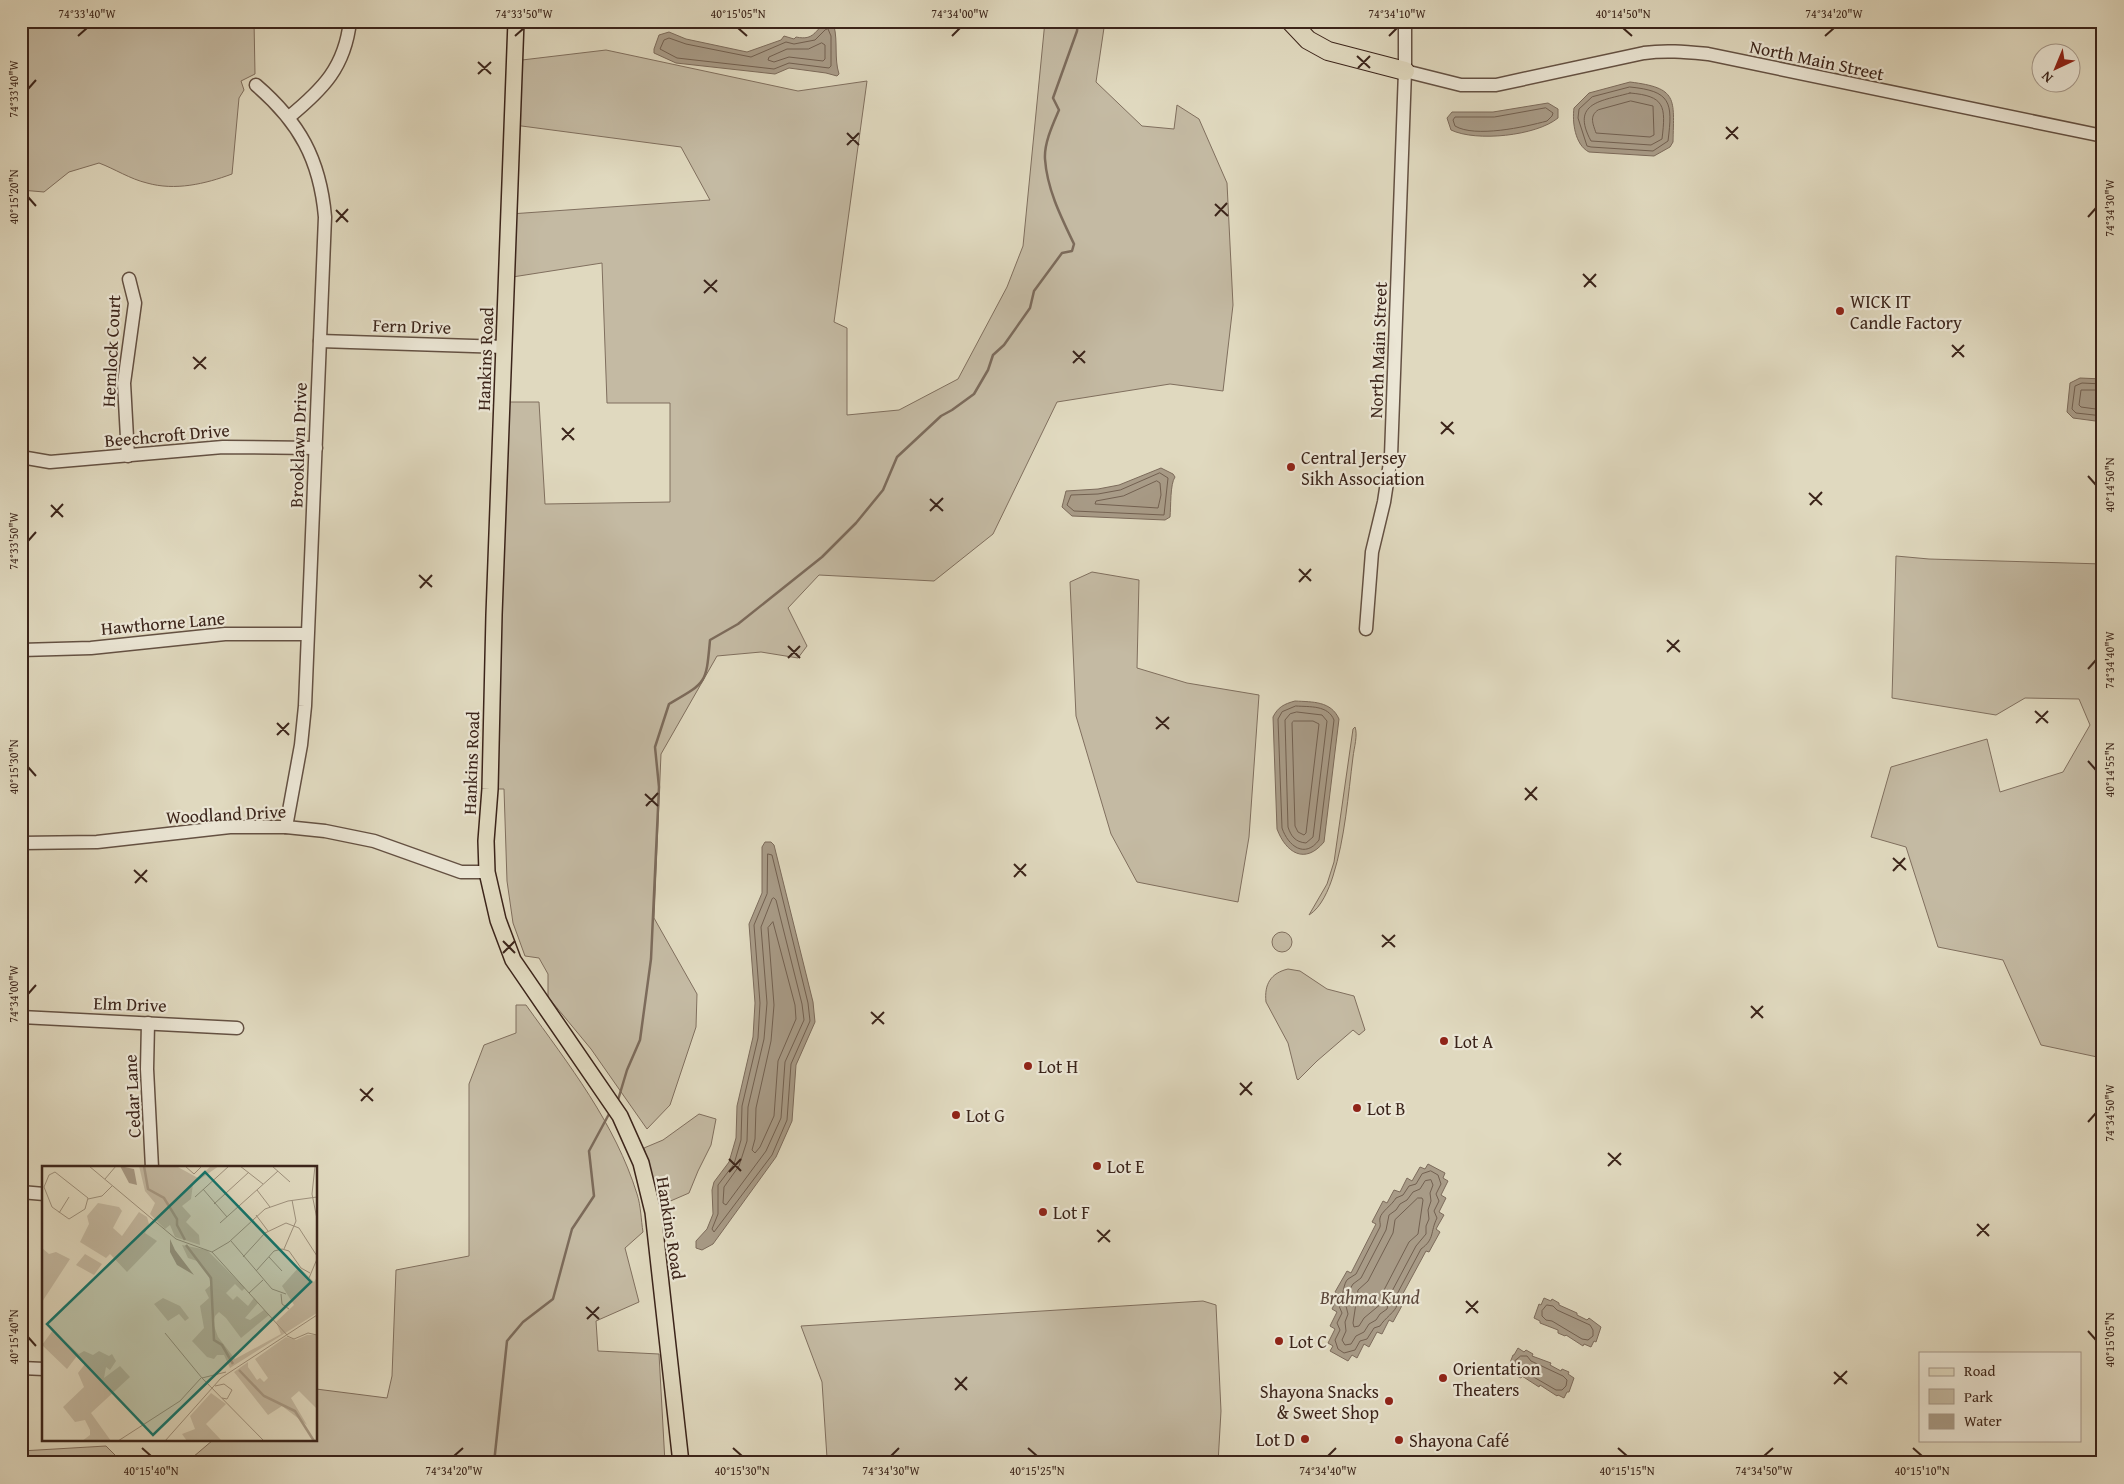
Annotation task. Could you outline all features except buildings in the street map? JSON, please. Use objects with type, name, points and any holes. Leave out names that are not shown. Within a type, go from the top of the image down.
[{"type":"highway","points":[[1290,21],[1308,40],[1328,51],[1406,72]]},
{"type":"main road","name":"Hankins Road","points":[[516,21],[490,789],[486,842],[487,872],[498,920],[513,960],[620,1116],[640,1163],[653,1212],[681,1463]]},
{"type":"street","points":[[289,117],[314,96],[334,73],[346,44],[350,21]]},
{"type":"street","name":"North Main Street","points":[[1366,628],[1372,552],[1384,502],[1391,456],[1406,72],[1405,21]]},
{"type":"street","name":"North Main Street","points":[[1406,72],[1461,85],[1496,85],[1644,53],[1664,51],[1687,52],[1708,54],[2103,136]]},
{"type":"street","name":"Brooklawn Drive","points":[[256,84],[289,117],[306,143],[313,159],[324,199],[325,217],[303,726],[286,826]]},
{"type":"street","name":"Hemlock Court","points":[[128,456],[124,383],[135,303],[129,279]]},
{"type":"street","name":"Fern Drive","points":[[320,341],[504,347]]},
{"type":"street","name":"Beechcroft Drive","points":[[21,457],[50,462],[223,446],[316,448]]},
{"type":"street","name":"Hawthorne Lane","points":[[21,650],[91,648],[225,634],[308,634]]},
{"type":"street","name":"Woodland Drive","points":[[21,843],[97,842],[230,827],[286,826],[325,831],[374,841],[461,872],[487,872]]},
{"type":"street","name":"Elm Drive","points":[[21,1017],[237,1028]]},
{"type":"street","name":"Cedar Lane","points":[[148,1023],[147,1069],[152,1166]]},
{"type":"street","points":[[21,1192],[42,1194]]},
{"type":"street","points":[[21,1368],[42,1369]]},
{"type":"green space","points":[[21,21],[254,21],[255,74],[241,81],[244,90],[239,98],[232,174],[201,183],[168,186],[141,181],[99,163],[69,172],[44,192],[21,190]]},
{"type":"green space","points":[[1045,21],[1105,21],[1096,82],[1142,126],[1174,129],[1177,105],[1199,119],[1227,183],[1233,305],[1223,391],[1170,384],[1057,402],[993,534],[934,581],[819,575],[788,608],[807,646],[798,658],[761,652],[717,656],[661,754],[654,918],[697,994],[696,1027],[670,1105],[647,1129],[591,1049],[548,997],[548,974],[539,958],[525,956],[513,923],[507,881],[504,789],[489,789],[501,402],[539,402],[545,504],[670,502],[670,403],[607,403],[602,263],[506,278],[510,214],[710,200],[681,147],[514,125],[522,60],[606,50],[798,91],[867,81],[834,322],[847,328],[847,415],[899,410],[958,379],[1007,287],[1023,246]]},
{"type":"green space","points":[[1896,556],[1929,559],[2103,564],[2103,1073],[2102,1058],[2041,1045],[2003,960],[1938,947],[1906,847],[1871,837],[1891,767],[1987,739],[2000,792],[2063,772],[2090,725],[2079,699],[2025,698],[1996,715],[1892,698]]},
{"type":"green space","points":[[1092,572],[1139,580],[1137,668],[1187,683],[1259,695],[1249,837],[1238,902],[1137,882],[1111,834],[1076,716],[1070,582]]},
{"type":"green space","points":[[1355,727],[1356,738],[1348,802],[1337,862],[1324,898],[1309,915],[1327,884],[1334,862],[1353,729]]},
{"type":"green space","points":[[1282,932],[1289,935],[1292,942],[1289,949],[1282,952],[1275,949],[1272,942],[1275,935]]},
{"type":"green space","points":[[1288,969],[1300,971],[1327,989],[1354,996],[1365,1030],[1359,1035],[1353,1030],[1298,1080],[1288,1043],[1266,1002],[1266,990],[1270,980],[1277,973]]},
{"type":"green space","points":[[516,1005],[526,1005],[589,1095],[604,1119],[628,1168],[637,1194],[643,1232],[625,1248],[639,1302],[596,1321],[598,1351],[659,1354],[665,1463],[186,1463],[211,1442],[318,1442],[318,1389],[387,1398],[392,1376],[396,1270],[469,1256],[469,1084],[484,1045],[516,1033]]},
{"type":"green space","points":[[699,1114],[716,1119],[711,1145],[689,1193],[659,1206],[644,1148],[663,1140]]},
{"type":"green space","points":[[1203,1301],[1216,1305],[1221,1411],[1218,1463],[818,1463],[827,1458],[822,1382],[801,1326]]},
{"type":"green space","points":[[106,1446],[123,1463],[21,1463],[21,1451]]},
{"type":"water","points":[[827,22],[834,26],[839,74],[837,76],[789,68],[775,74],[676,63],[654,53],[659,35],[669,32],[686,39],[747,52],[781,40],[784,36],[794,39],[796,37],[811,36]]},
{"type":"water","points":[[1630,82],[1646,84],[1657,88],[1665,92],[1670,98],[1673,115],[1673,142],[1670,147],[1654,156],[1589,152],[1584,149],[1576,133],[1574,108],[1589,93]]},
{"type":"water","points":[[1548,103],[1558,109],[1558,118],[1536,129],[1521,133],[1490,136],[1462,134],[1451,130],[1447,118],[1452,112],[1493,112]]},
{"type":"water","points":[[2080,378],[2103,379],[2103,422],[2073,418],[2067,412],[2070,383]]},
{"type":"water","points":[[1161,468],[1175,477],[1171,490],[1170,517],[1165,520],[1072,516],[1062,507],[1066,491],[1098,489],[1119,485]]},
{"type":"water","points":[[1295,701],[1315,702],[1326,706],[1336,713],[1339,719],[1324,842],[1310,853],[1303,854],[1291,850],[1285,844],[1277,829],[1273,717],[1282,706]]},
{"type":"water","points":[[765,842],[771,842],[774,845],[813,1002],[815,1022],[796,1065],[792,1121],[776,1157],[713,1244],[702,1250],[696,1248],[696,1241],[707,1229],[713,1214],[712,1190],[714,1182],[729,1162],[736,1138],[737,1106],[753,1037],[755,1003],[749,924],[762,893],[762,847]]},
{"type":"water","name":"Brahma Kund","points":[[1428,1164],[1445,1173],[1443,1178],[1448,1181],[1441,1195],[1446,1198],[1439,1212],[1444,1215],[1436,1229],[1440,1232],[1429,1252],[1426,1251],[1400,1299],[1404,1302],[1393,1322],[1389,1320],[1382,1334],[1377,1332],[1369,1347],[1364,1344],[1357,1358],[1352,1355],[1348,1361],[1330,1351],[1333,1346],[1328,1343],[1335,1329],[1330,1326],[1337,1312],[1332,1309],[1339,1295],[1335,1292],[1347,1271],[1351,1273],[1376,1224],[1372,1222],[1383,1201],[1387,1203],[1394,1190],[1400,1192],[1407,1178],[1412,1181],[1420,1167],[1425,1169]]},
{"type":"water","points":[[1544,1298],[1551,1301],[1552,1299],[1559,1303],[1559,1305],[1577,1313],[1577,1315],[1587,1320],[1589,1318],[1601,1327],[1596,1342],[1594,1341],[1591,1347],[1584,1344],[1583,1346],[1534,1318],[1539,1304],[1541,1305]]},
{"type":"water","points":[[1518,1348],[1551,1363],[1550,1365],[1561,1371],[1562,1369],[1569,1372],[1568,1374],[1574,1378],[1569,1392],[1567,1392],[1564,1398],[1557,1396],[1540,1385],[1539,1387],[1522,1376],[1521,1378],[1513,1374],[1514,1372],[1508,1368]]},
{"type":"waterway","points":[[618,1100],[627,1070],[640,1040],[651,959],[659,787],[655,747],[669,704],[698,686],[702,680],[707,665],[710,640],[738,624],[822,557],[856,523],[883,490],[897,457],[941,416],[974,394],[988,370],[993,355],[1004,345],[1030,308],[1034,291],[1062,253],[1072,251],[1074,244],[1055,203],[1046,170],[1045,153],[1049,134],[1059,110],[1053,98],[1077,31],[1078,21]]},
{"type":"waterway","points":[[494,1463],[507,1341],[523,1322],[553,1299],[572,1229],[594,1196],[589,1151],[609,1114]]},
{"type":"place","name":"WICK IT Candle Factory","points":[[1840,311]]},
{"type":"place","name":"Central Jersey Sikh Association","points":[[1291,467]]},
{"type":"place","name":"Lot A","points":[[1444,1041]]},
{"type":"place","name":"Lot H","points":[[1028,1066]]},
{"type":"place","name":"Lot B","points":[[1357,1108]]},
{"type":"place","name":"Lot G","points":[[956,1115]]},
{"type":"place","name":"Lot E","points":[[1097,1166]]},
{"type":"place","name":"Lot F","points":[[1043,1212]]},
{"type":"place","name":"Lot C","points":[[1279,1341]]},
{"type":"place","name":"Orientation Theaters","points":[[1443,1378]]},
{"type":"place","name":"Shayona Snacks & Sweet Shop","points":[[1389,1401]]},
{"type":"place","name":"Lot D","points":[[1305,1439]]},
{"type":"place","name":"Shayona Café","points":[[1399,1440]]}]
